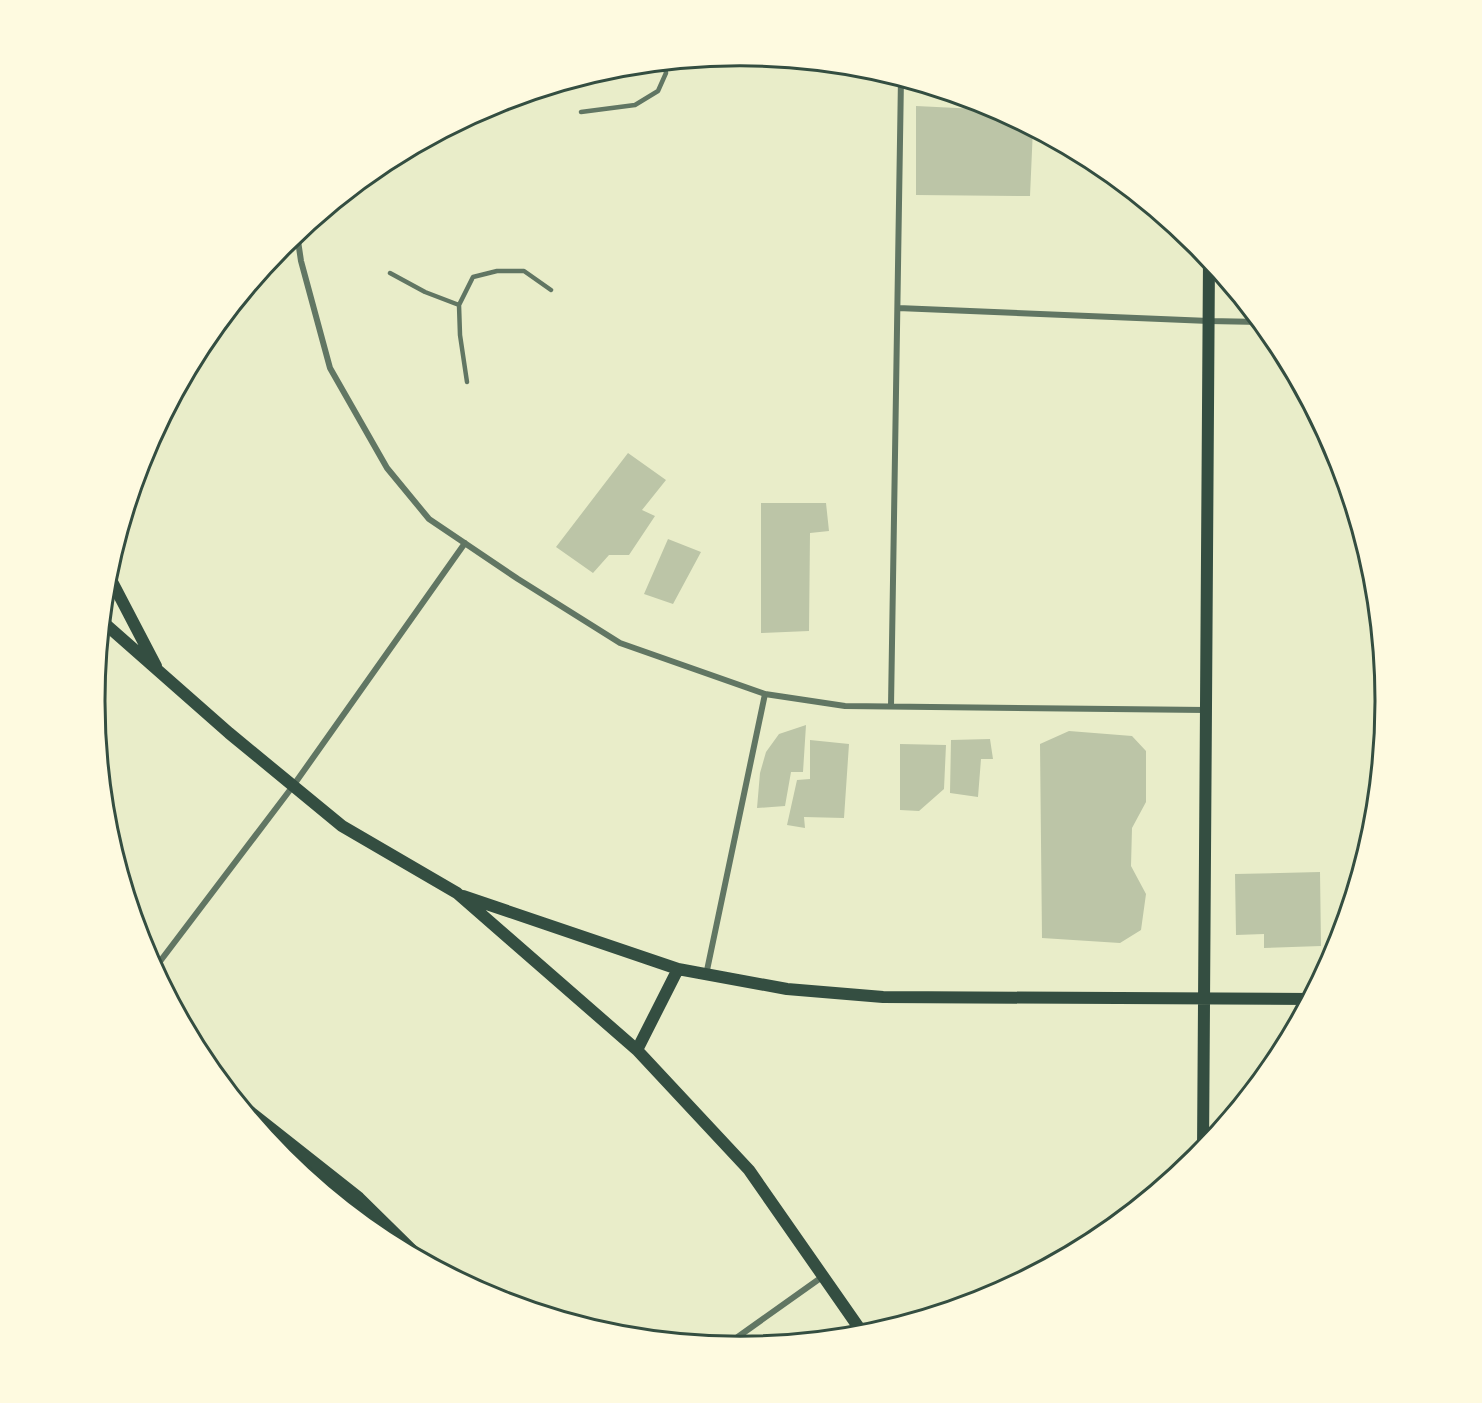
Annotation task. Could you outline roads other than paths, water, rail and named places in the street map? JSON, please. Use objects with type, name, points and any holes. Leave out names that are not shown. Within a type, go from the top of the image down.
[{"type":"main road","points":[[1203,1137],[1209,272]]},
{"type":"main road","points":[[116,589],[160,672]]},
{"type":"main road","points":[[110,628],[229,733],[342,826],[457,893],[637,1050],[749,1170],[858,1326]]},
{"type":"main road","points":[[457,893],[678,969],[787,989],[883,997],[1302,999]]},
{"type":"main road","points":[[637,1050],[678,969]]},
{"type":"main road","points":[[275,1133],[358,1199],[391,1232]]},
{"type":"street","points":[[891,706],[901,87]]},
{"type":"street","points":[[299,246],[330,368],[387,468],[429,519],[518,579],[620,643],[765,694],[844,706],[1207,711]]},
{"type":"street","points":[[898,308],[1250,322]]},
{"type":"street","points":[[161,960],[293,786],[465,543]]},
{"type":"street","points":[[706,975],[765,694]]},
{"type":"street","points":[[738,1337],[822,1277]]},
{"type":"lane","points":[[581,112],[635,105],[658,91],[665,70]]},
{"type":"lane","points":[[467,382],[460,335],[459,305],[473,277],[497,271],[524,271],[551,290]]},
{"type":"lane","points":[[390,273],[425,292],[459,305]]}]
